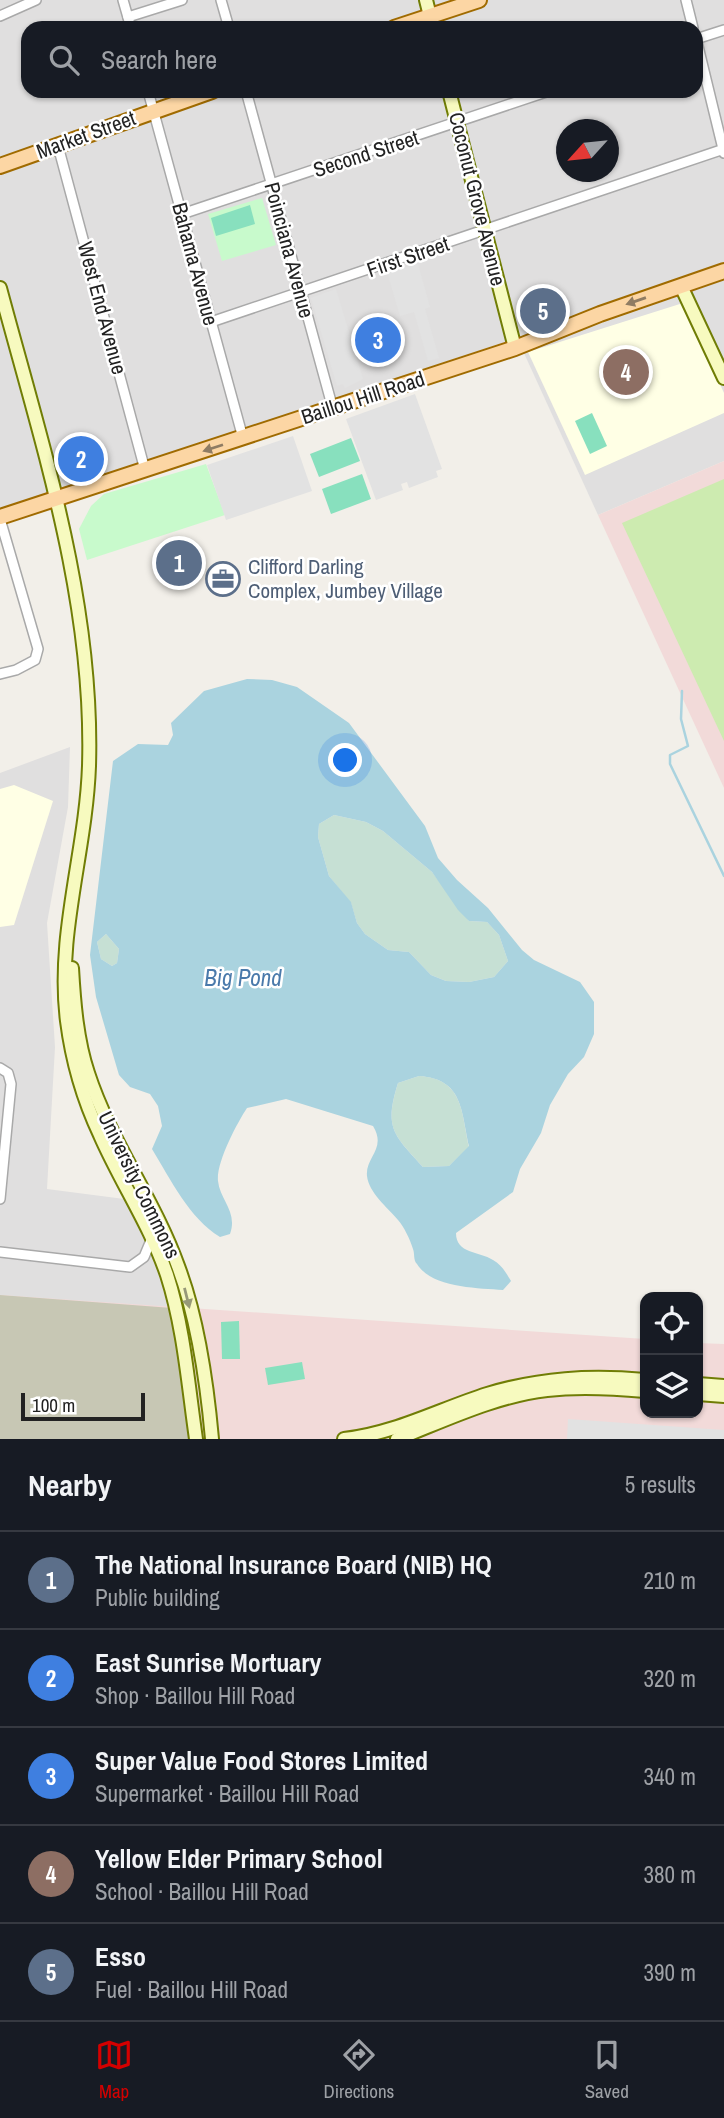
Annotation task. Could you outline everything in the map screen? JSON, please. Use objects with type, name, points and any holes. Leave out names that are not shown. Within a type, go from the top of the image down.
[{"type":"main road","points":[[426,0],[432,21]]},
{"type":"main road","points":[[434,21],[479,0]]},
{"type":"main road","name":"Market Street","points":[[0,166],[192,98]]},
{"type":"main road","name":"Coconut Grove Avenue","points":[[451,98],[515,348]]},
{"type":"main road","name":"Baillou Hill Road","points":[[0,518],[515,348],[600,314],[724,271]]},
{"type":"main road","points":[[681,286],[724,378]]},
{"type":"main road","name":"University Commons","points":[[0,288],[73,567],[88,705],[89,767],[65,948],[65,992],[78,1075],[99,1134],[152,1238],[177,1314],[196,1439]]},
{"type":"main road","name":"University Commons","points":[[68,933],[77,1019],[88,1072],[110,1129],[156,1211],[179,1268],[197,1340],[212,1439]]},
{"type":"main road","points":[[399,1434],[526,1383],[581,1377],[640,1380]]},
{"type":"main road","points":[[703,1384],[724,1386]]},
{"type":"main road","points":[[344,1439],[399,1434],[529,1393],[582,1388],[640,1391]]},
{"type":"main road","points":[[703,1395],[724,1396]]},
{"type":"street","points":[[0,16],[36,0]]},
{"type":"street","points":[[123,0],[129,21]]},
{"type":"street","points":[[128,17],[181,0]]},
{"type":"street","points":[[221,0],[227,21]]},
{"type":"street","points":[[686,0],[691,21]]},
{"type":"street","points":[[703,36],[724,30]]},
{"type":"street","points":[[703,66],[724,150]]},
{"type":"street","name":"Bahama Avenue","points":[[150,98],[243,438]]},
{"type":"street","name":"Poinciana Avenue","points":[[248,98],[299,294],[333,409]]},
{"type":"street","name":"Second Street","points":[[182,214],[529,98]]},
{"type":"street","name":"West End Avenue","points":[[58,146],[145,470]]},
{"type":"street","name":"First Street","points":[[211,322],[724,150]]},
{"type":"street","points":[[0,518],[38,649],[34,660],[16,670],[0,674]]},
{"type":"street","points":[[0,1068],[6,1071],[11,1081],[0,1199]]},
{"type":"street","points":[[0,1251],[130,1267],[144,1257],[152,1238]]},
{"type":"shaded area","points":[[0,0],[724,0],[724,269],[0,510]]},
{"type":"shaded area","points":[[418,264],[430,307],[425,309],[439,358],[428,361],[414,312],[400,316],[387,272]]},
{"type":"shaded area","points":[[724,280],[724,461],[598,515],[523,351]]},
{"type":"shaded area","points":[[336,289],[363,379],[345,388],[343,384],[337,386],[311,298]]},
{"type":"shaded area","points":[[683,303],[724,393],[724,413],[585,475],[528,352]]},
{"type":"shaded area","points":[[415,394],[442,469],[436,471],[438,477],[409,488],[407,482],[401,484],[403,490],[376,500],[346,419]]},
{"type":"shaded area","points":[[293,436],[312,491],[226,520],[207,465]]},
{"type":"shaded area","points":[[724,461],[724,788],[598,515]]},
{"type":"shaded area","points":[[70,747],[68,807],[47,923],[55,1047],[47,1189],[132,1200],[172,1308],[0,1295],[0,773]]},
{"type":"shaded area","points":[[14,785],[53,801],[14,925],[0,927],[0,789]]},
{"type":"shaded area","points":[[334,815],[366,822],[383,831],[432,872],[469,921],[487,922],[499,935],[508,961],[494,977],[469,982],[446,981],[431,975],[409,952],[388,950],[365,934],[357,923],[351,903],[329,876],[318,837],[319,824]]},
{"type":"shaded area","points":[[106,934],[119,949],[117,963],[112,966],[101,959],[97,942]]},
{"type":"shaded area","points":[[419,1076],[444,1083],[458,1099],[469,1147],[449,1166],[423,1167],[394,1130],[392,1110],[398,1083]]},
{"type":"shaded area","points":[[0,1295],[640,1339],[640,1418],[703,1418],[703,1343],[724,1344],[724,1439],[0,1439]]},
{"type":"shaded area","points":[[0,1295],[172,1308],[198,1439],[0,1439]]},
{"type":"shaded area","points":[[568,1419],[724,1430],[724,1439],[567,1439]]},
{"type":"green space","points":[[262,198],[276,245],[222,261],[208,214]]},
{"type":"green space","points":[[250,205],[255,224],[216,236],[211,218]]},
{"type":"green space","points":[[592,413],[607,446],[590,454],[575,421]]},
{"type":"green space","points":[[351,438],[360,461],[319,477],[310,454]]},
{"type":"green space","points":[[206,464],[225,515],[87,560],[79,529],[91,506],[104,494]]},
{"type":"green space","points":[[362,474],[371,499],[331,514],[322,489]]},
{"type":"green space","points":[[724,479],[724,741],[622,523]]},
{"type":"green space","points":[[239,1321],[240,1359],[222,1359],[221,1322]]},
{"type":"green space","points":[[302,1362],[305,1379],[268,1385],[265,1368]]},
{"type":"water","name":"Big Pond","points":[[247,679],[272,680],[297,687],[349,723],[425,826],[438,858],[457,880],[488,908],[522,950],[534,960],[580,982],[594,1002],[594,1034],[584,1057],[568,1074],[550,1105],[541,1133],[520,1169],[513,1192],[456,1233],[460,1245],[487,1257],[501,1267],[511,1281],[503,1290],[444,1282],[424,1272],[417,1264],[405,1230],[368,1182],[367,1169],[378,1141],[373,1126],[286,1099],[247,1108],[228,1143],[218,1173],[219,1188],[232,1219],[230,1234],[220,1237],[190,1209],[152,1149],[162,1126],[158,1106],[150,1094],[130,1087],[119,1075],[96,997],[90,955],[113,761],[138,744],[168,745],[173,735],[171,723],[204,691]],"holes":[[[334,815],[366,822],[383,831],[432,872],[458,910],[469,921],[487,922],[499,935],[508,961],[494,977],[469,982],[446,981],[431,975],[409,952],[388,950],[365,934],[357,923],[351,902],[329,876],[318,837],[319,824]],[[106,934],[119,949],[117,963],[112,966],[101,959],[97,942]],[[419,1076],[433,1078],[444,1083],[458,1099],[469,1146],[449,1166],[423,1167],[398,1138],[392,1121],[398,1083]]]},
{"type":"waterway","points":[[682,691],[681,719],[688,746],[670,755],[670,764],[724,876]]},
{"type":"place","name":"Esso","points":[[543,311]]},
{"type":"place","name":"Super Value Food Stores Limited","points":[[378,340]]},
{"type":"place","name":"Yellow Elder Primary School","points":[[626,372]]},
{"type":"place","name":"East Sunrise Mortuary","points":[[81,459]]},
{"type":"place","name":"The National Insurance Board (NIB) HQ","points":[[179,563]]},
{"type":"place","name":"Clifford Darling Complex, Jumbey Village","points":[[223,579]]}]
